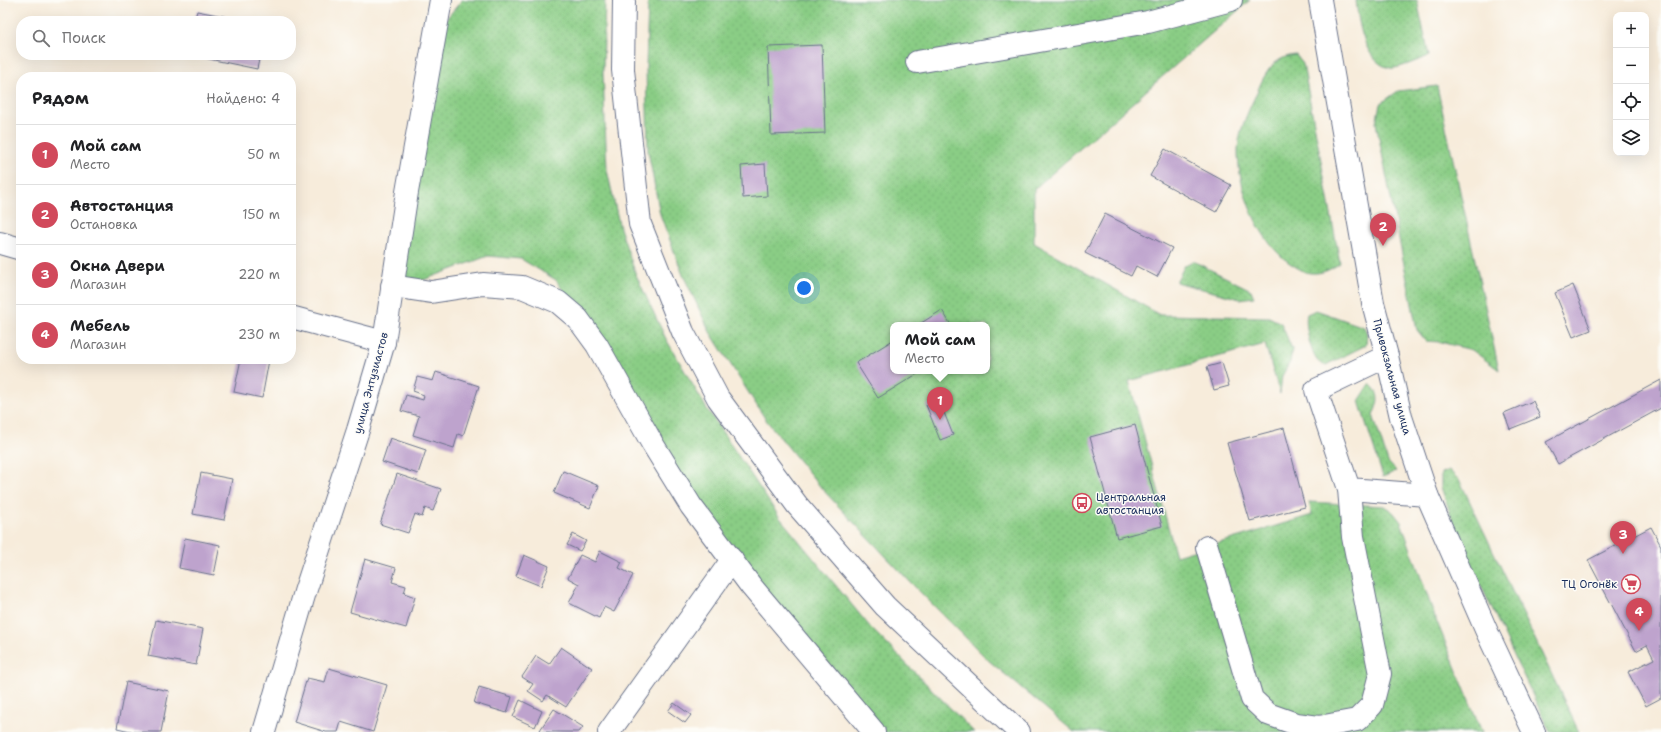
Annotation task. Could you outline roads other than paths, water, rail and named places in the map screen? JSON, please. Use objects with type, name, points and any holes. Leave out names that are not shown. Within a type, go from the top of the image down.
[{"type":"street","name":"улица Энтузиастов","points":[[264,732],[305,592],[358,430],[384,342],[392,286],[442,0]]},
{"type":"street","points":[[624,0],[623,70],[640,224],[683,332],[718,398],[797,505],[884,606],[1019,732]]},
{"type":"street","points":[[917,62],[1148,22],[1231,0]]},
{"type":"street","name":"Привокзальная улица","points":[[1320,0],[1372,302],[1387,356],[1401,417],[1427,495],[1487,632],[1534,732]]},
{"type":"street","points":[[0,243],[16,247]]},
{"type":"street","points":[[392,286],[431,292],[483,284],[522,288],[558,302],[578,319],[597,345],[652,443],[691,506],[751,586],[874,732]]},
{"type":"street","points":[[296,318],[384,342]]},
{"type":"street","points":[[1207,546],[1252,699],[1268,714],[1296,724],[1319,727],[1338,725],[1357,720],[1372,705],[1380,674],[1353,537],[1349,489],[1316,390],[1387,356]]},
{"type":"street","points":[[1349,489],[1427,495]]},
{"type":"street","points":[[610,732],[732,560]]},
{"type":"place","name":"Автостанция","points":[[1383,246]]},
{"type":"place","name":"Мой сам","points":[[940,420]]},
{"type":"place","name":"Центральная автостанция","points":[[1082,503]]},
{"type":"place","name":"Окна Двери","points":[[1623,554]]},
{"type":"place","name":"ТЦ Огонёк","points":[[1631,584]]},
{"type":"place","name":"Мебель","points":[[1639,631]]}]
